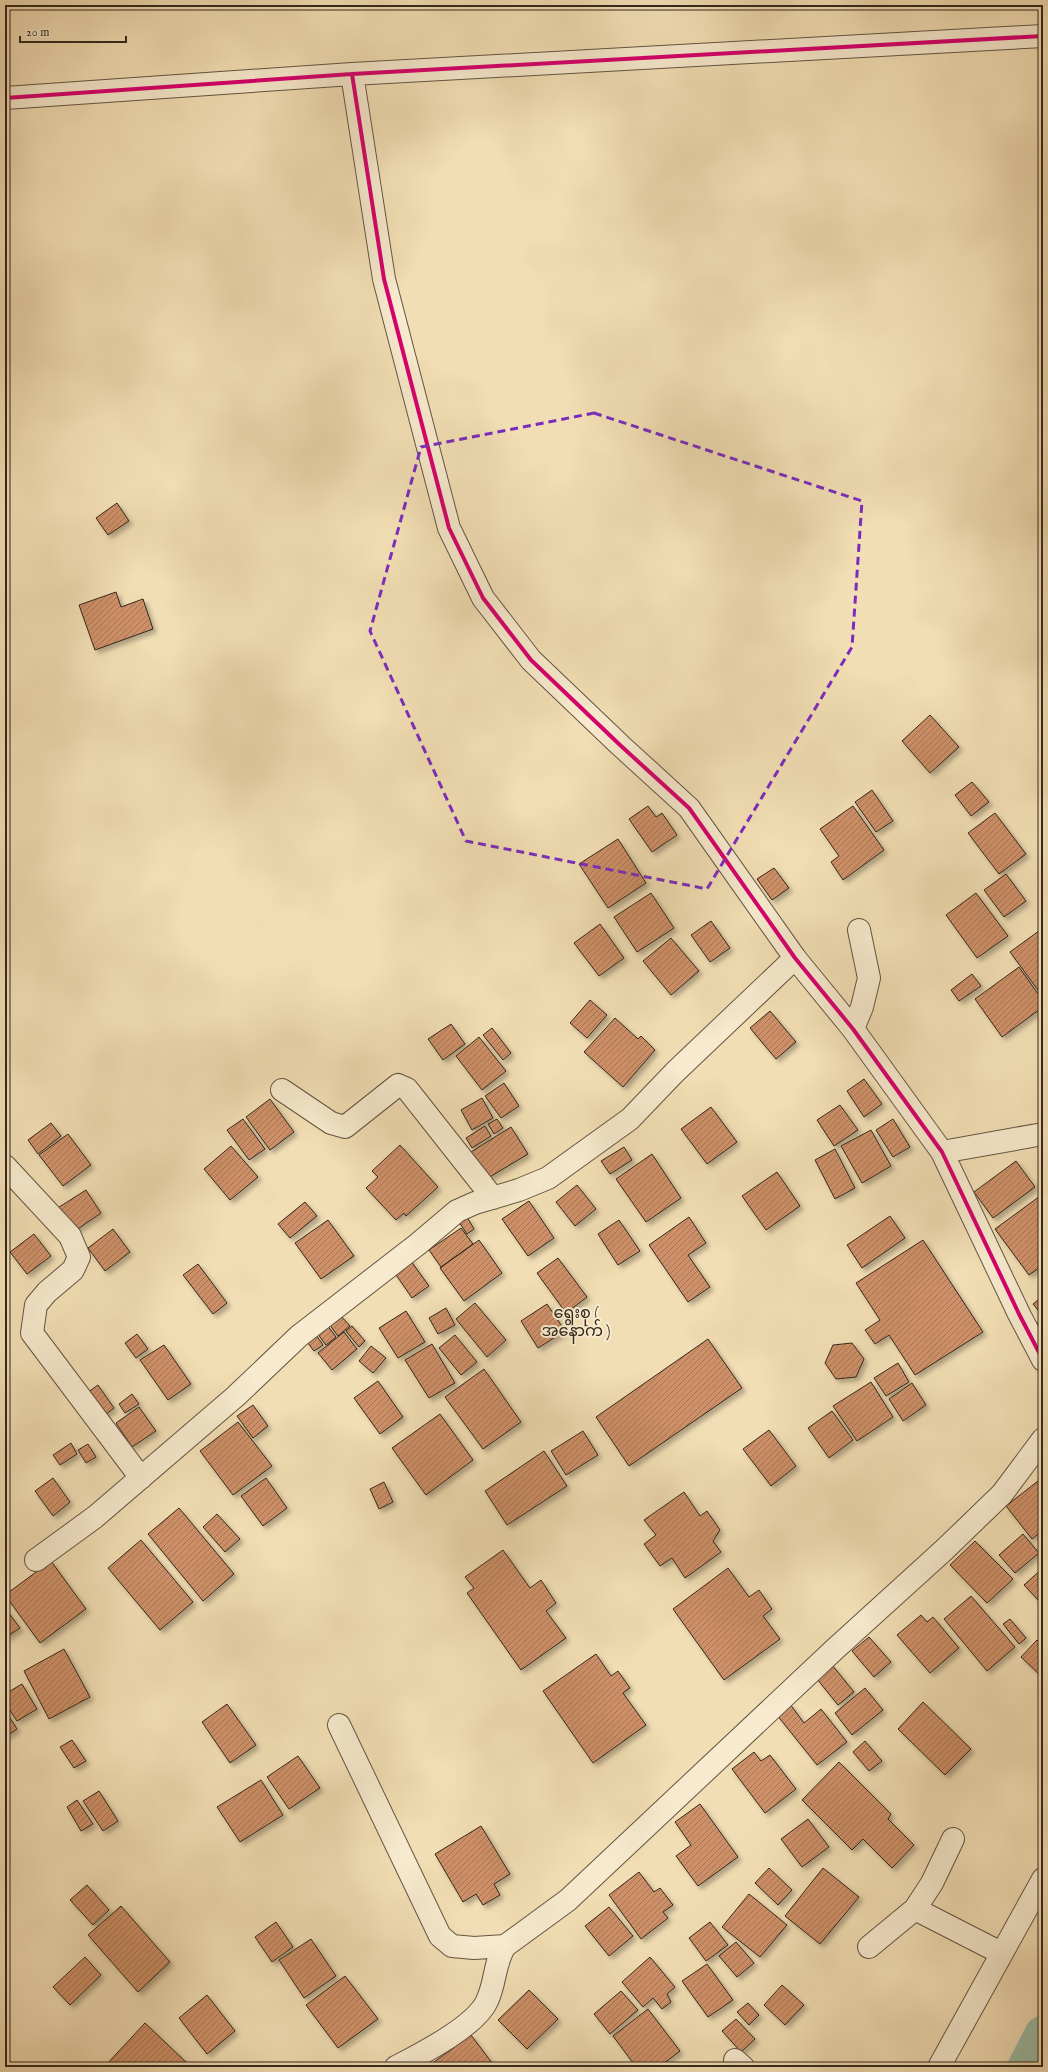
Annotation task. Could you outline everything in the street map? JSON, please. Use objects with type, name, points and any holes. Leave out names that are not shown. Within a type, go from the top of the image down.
[{"type":"street","points":[[5,98],[352,74],[1043,36]]},
{"type":"street","points":[[352,74],[384,279],[450,528],[483,598],[531,660],[689,808],[795,958],[853,1029],[942,1152],[1019,1314],[1043,1360]]},
{"type":"street","points":[[853,1029],[862,1007],[869,978],[859,930]]},
{"type":"street","points":[[36,1560],[95,1518],[236,1396],[299,1336],[418,1244],[457,1211],[475,1203],[519,1190],[548,1178],[630,1119],[674,1072],[795,958]]},
{"type":"street","points":[[282,1090],[331,1122],[345,1127],[398,1085],[407,1089],[493,1198]]},
{"type":"street","points":[[942,1152],[1043,1134]]},
{"type":"street","points":[[5,1166],[70,1236],[79,1257],[74,1270],[47,1292],[36,1305],[32,1333],[141,1478]]},
{"type":"street","points":[[396,2067],[430,2049],[470,2022],[487,2002],[494,1983],[498,1956],[505,1946],[568,1900],[830,1654],[944,1550],[1002,1494],[1043,1439]]},
{"type":"street","points":[[339,1725],[440,1936],[452,1946],[474,1948],[505,1946]]},
{"type":"street","points":[[869,1947],[915,1909],[932,1883],[952,1839]]},
{"type":"street","points":[[939,2067],[1043,1879]]},
{"type":"street","points":[[915,1909],[1001,1953]]},
{"type":"highlighted area","points":[[594,413],[862,501],[852,647],[707,889],[466,841],[370,631],[421,447]]},
{"type":"building","points":[[117,503],[129,521],[108,535],[96,518]]},
{"type":"building","points":[[116,592],[121,607],[143,599],[153,629],[95,650],[79,605]]},
{"type":"building","points":[[930,715],[959,747],[930,773],[902,741]]},
{"type":"building","points":[[972,782],[989,802],[971,816],[955,795]]},
{"type":"building","points":[[872,790],[893,821],[876,832],[855,802]]},
{"type":"building","points":[[648,806],[656,817],[662,813],[677,835],[652,852],[629,819]]},
{"type":"building","points":[[853,806],[884,850],[843,880],[831,862],[839,856],[820,829]]},
{"type":"building","points":[[995,813],[1026,854],[999,874],[968,833]]},
{"type":"building","points":[[618,839],[646,883],[608,908],[579,864]]},
{"type":"building","points":[[774,868],[789,888],[772,900],[757,879]]},
{"type":"building","points":[[1006,874],[1026,901],[1004,917],[984,890]]},
{"type":"building","points":[[651,893],[674,928],[637,952],[614,917]]},
{"type":"building","points":[[976,893],[1008,936],[977,958],[946,915]]},
{"type":"building","points":[[711,921],[730,948],[710,962],[691,935]]},
{"type":"building","points":[[600,924],[624,958],[599,976],[574,943]]},
{"type":"building","points":[[1043,928],[1043,997],[1010,952]]},
{"type":"building","points":[[671,938],[699,971],[671,995],[643,961]]},
{"type":"building","points":[[1019,967],[1043,1001],[1043,1007],[1002,1037],[975,999]]},
{"type":"building","points":[[972,974],[981,986],[959,1001],[951,990]]},
{"type":"building","points":[[590,1000],[607,1015],[587,1038],[570,1023]]},
{"type":"building","points":[[770,1011],[796,1042],[776,1059],[750,1028]]},
{"type":"building","points":[[615,1018],[638,1039],[641,1036],[655,1050],[623,1087],[584,1052]]},
{"type":"building","points":[[451,1024],[465,1044],[443,1060],[428,1039]]},
{"type":"building","points":[[492,1028],[511,1053],[503,1060],[483,1035]]},
{"type":"building","points":[[479,1037],[506,1071],[482,1090],[456,1056]]},
{"type":"building","points":[[864,1079],[882,1104],[864,1117],[847,1091]]},
{"type":"building","points":[[504,1083],[519,1106],[501,1118],[485,1096]]},
{"type":"building","points":[[482,1098],[493,1118],[472,1130],[461,1110]]},
{"type":"building","points":[[270,1099],[294,1132],[270,1150],[246,1117]]},
{"type":"building","points":[[840,1105],[858,1130],[834,1146],[817,1120]]},
{"type":"building","points":[[711,1107],[737,1142],[707,1164],[681,1129]]},
{"type":"building","points":[[243,1119],[265,1149],[249,1160],[227,1130]]},
{"type":"building","points":[[497,1119],[503,1128],[494,1134],[488,1124]]},
{"type":"building","points":[[893,1119],[910,1147],[893,1157],[876,1130]]},
{"type":"building","points":[[51,1123],[61,1136],[38,1154],[28,1140]]},
{"type":"building","points":[[485,1126],[491,1136],[472,1148],[466,1138]]},
{"type":"building","points":[[511,1127],[528,1154],[483,1181],[466,1155]]},
{"type":"building","points":[[871,1130],[891,1166],[862,1183],[841,1146]]},
{"type":"building","points":[[68,1134],[91,1165],[63,1186],[39,1155]]},
{"type":"building","points":[[400,1145],[438,1187],[406,1216],[404,1213],[396,1220],[366,1188],[378,1177],[372,1171]]},
{"type":"building","points":[[231,1146],[258,1177],[230,1200],[204,1169]]},
{"type":"building","points":[[624,1147],[632,1160],[610,1174],[601,1161]]},
{"type":"building","points":[[835,1149],[855,1188],[835,1199],[815,1160]]},
{"type":"building","points":[[652,1154],[681,1198],[646,1222],[616,1179]]},
{"type":"building","points":[[1016,1161],[1035,1187],[993,1218],[974,1192]]},
{"type":"building","points":[[777,1172],[800,1206],[766,1230],[742,1196]]},
{"type":"building","points":[[577,1185],[596,1209],[575,1226],[556,1202]]},
{"type":"building","points":[[86,1190],[101,1213],[72,1233],[56,1209]]},
{"type":"building","points":[[1040,1196],[1043,1201],[1043,1265],[1029,1275],[995,1229]]},
{"type":"building","points":[[529,1201],[554,1238],[528,1256],[502,1219]]},
{"type":"building","points":[[305,1202],[317,1216],[290,1238],[278,1224]]},
{"type":"building","points":[[890,1216],[905,1238],[862,1268],[847,1245]]},
{"type":"building","points":[[467,1217],[474,1229],[467,1234],[459,1222]]},
{"type":"building","points":[[689,1217],[706,1243],[688,1255],[710,1287],[688,1302],[649,1245]]},
{"type":"building","points":[[328,1220],[354,1256],[321,1279],[295,1243]]},
{"type":"building","points":[[619,1220],[640,1251],[618,1265],[598,1234]]},
{"type":"building","points":[[461,1228],[473,1244],[441,1267],[429,1250]]},
{"type":"building","points":[[113,1229],[130,1252],[105,1271],[88,1248]]},
{"type":"building","points":[[34,1234],[51,1256],[27,1274],[10,1252]]},
{"type":"building","points":[[479,1240],[502,1273],[464,1301],[440,1268]]},
{"type":"building","points":[[923,1240],[983,1332],[915,1375],[889,1335],[875,1344],[865,1330],[880,1320],[856,1283]]},
{"type":"building","points":[[408,1257],[429,1286],[412,1298],[392,1269]]},
{"type":"building","points":[[558,1258],[587,1297],[566,1313],[537,1273]]},
{"type":"building","points":[[198,1264],[227,1303],[213,1314],[183,1275]]},
{"type":"building","points":[[1043,1296],[1043,1316],[1033,1304]]},
{"type":"building","points":[[475,1303],[506,1340],[487,1357],[456,1319]]},
{"type":"building","points":[[547,1304],[565,1331],[538,1348],[521,1321]]},
{"type":"building","points":[[446,1308],[455,1325],[438,1334],[429,1318]]},
{"type":"building","points":[[406,1311],[425,1342],[398,1358],[379,1328]]},
{"type":"building","points":[[340,1315],[350,1326],[338,1336],[329,1324]]},
{"type":"building","points":[[1043,1319],[1043,1333],[1039,1336],[1032,1327]]},
{"type":"building","points":[[327,1325],[336,1337],[326,1345],[317,1333]]},
{"type":"building","points":[[352,1326],[365,1341],[359,1347],[346,1331]]},
{"type":"building","points":[[344,1332],[357,1349],[332,1370],[318,1353]]},
{"type":"building","points":[[137,1334],[148,1349],[136,1358],[125,1343]]},
{"type":"building","points":[[316,1335],[323,1345],[314,1351],[307,1342]]},
{"type":"building","points":[[455,1335],[477,1362],[461,1375],[439,1348]]},
{"type":"building","points":[[708,1339],[742,1388],[629,1466],[596,1417]]},
{"type":"building","points":[[852,1343],[864,1359],[856,1377],[836,1379],[825,1363],[833,1345]]},
{"type":"building","points":[[432,1344],[455,1383],[429,1398],[405,1360]]},
{"type":"building","points":[[164,1345],[191,1384],[168,1400],[140,1360]]},
{"type":"building","points":[[371,1346],[386,1358],[373,1373],[359,1361]]},
{"type":"building","points":[[898,1363],[909,1382],[886,1396],[874,1378]]},
{"type":"building","points":[[484,1369],[521,1422],[483,1449],[445,1397]]},
{"type":"building","points":[[378,1381],[403,1417],[380,1434],[354,1398]]},
{"type":"building","points":[[871,1382],[893,1417],[857,1441],[833,1406]]},
{"type":"building","points":[[912,1383],[926,1405],[903,1421],[889,1399]]},
{"type":"building","points":[[98,1385],[114,1408],[101,1418],[84,1395]]},
{"type":"building","points":[[132,1394],[139,1404],[125,1413],[119,1404]]},
{"type":"building","points":[[253,1405],[268,1426],[253,1438],[237,1416]]},
{"type":"building","points":[[139,1407],[156,1431],[132,1447],[116,1423]]},
{"type":"building","points":[[832,1411],[853,1440],[829,1458],[808,1428]]},
{"type":"building","points":[[440,1414],[473,1460],[426,1495],[392,1448]]},
{"type":"building","points":[[238,1422],[272,1466],[233,1495],[200,1451]]},
{"type":"building","points":[[769,1430],[796,1466],[771,1486],[743,1449]]},
{"type":"building","points":[[583,1431],[598,1455],[566,1475],[551,1451]]},
{"type":"building","points":[[71,1443],[77,1454],[60,1465],[53,1455]]},
{"type":"building","points":[[88,1444],[96,1457],[86,1463],[78,1450]]},
{"type":"building","points":[[544,1451],[567,1486],[507,1525],[485,1491]]},
{"type":"building","points":[[53,1478],[70,1502],[53,1516],[35,1491]]},
{"type":"building","points":[[266,1478],[287,1508],[263,1526],[241,1496]]},
{"type":"building","points":[[1038,1481],[1043,1487],[1043,1530],[1032,1539],[1006,1506]]},
{"type":"building","points":[[384,1482],[393,1502],[379,1509],[370,1489]]},
{"type":"building","points":[[684,1492],[700,1516],[707,1511],[720,1530],[713,1541],[721,1552],[685,1578],[672,1558],[660,1566],[644,1544],[656,1535],[644,1520]]},
{"type":"building","points":[[179,1508],[234,1574],[203,1601],[148,1534]]},
{"type":"building","points":[[217,1514],[240,1539],[225,1552],[203,1527]]},
{"type":"building","points":[[1023,1534],[1039,1553],[1015,1573],[999,1555]]},
{"type":"building","points":[[141,1540],[193,1602],[160,1630],[108,1568]]},
{"type":"building","points":[[975,1541],[1013,1579],[987,1603],[950,1565]]},
{"type":"building","points":[[503,1550],[530,1588],[541,1580],[556,1603],[546,1611],[566,1638],[521,1670],[467,1593],[474,1588],[465,1577]]},
{"type":"building","points":[[51,1561],[86,1609],[40,1643],[5,1595]]},
{"type":"building","points":[[728,1568],[749,1597],[759,1590],[772,1609],[763,1616],[780,1639],[724,1680],[673,1609]]},
{"type":"building","points":[[1043,1568],[1043,1597],[1039,1601],[1024,1585]]},
{"type":"building","points":[[971,1596],[1015,1647],[987,1671],[944,1619]]},
{"type":"building","points":[[5,1608],[20,1628],[5,1638]]},
{"type":"building","points":[[921,1615],[927,1622],[933,1617],[959,1648],[930,1673],[897,1635]]},
{"type":"building","points":[[1010,1619],[1026,1638],[1019,1644],[1003,1624]]},
{"type":"building","points":[[869,1637],[891,1662],[874,1677],[852,1651]]},
{"type":"building","points":[[1037,1640],[1043,1646],[1043,1674],[1041,1676],[1021,1657]]},
{"type":"building","points":[[64,1649],[90,1697],[49,1719],[24,1671]]},
{"type":"building","points":[[596,1654],[611,1676],[618,1671],[630,1688],[623,1693],[646,1725],[593,1763],[543,1691]]},
{"type":"building","points":[[833,1666],[854,1692],[838,1705],[817,1679]]},
{"type":"building","points":[[22,1684],[37,1709],[17,1721],[5,1703],[5,1694]]},
{"type":"building","points":[[865,1688],[883,1710],[852,1735],[835,1713]]},
{"type":"building","points":[[923,1702],[971,1749],[945,1775],[898,1729]]},
{"type":"building","points":[[227,1704],[256,1745],[230,1763],[202,1722]]},
{"type":"building","points":[[790,1704],[804,1723],[821,1709],[847,1742],[817,1765],[777,1715]]},
{"type":"building","points":[[5,1710],[17,1729],[5,1737]]},
{"type":"building","points":[[72,1740],[86,1761],[74,1768],[60,1747]]},
{"type":"building","points":[[865,1741],[882,1761],[869,1771],[853,1752]]},
{"type":"building","points":[[754,1752],[761,1761],[770,1755],[796,1789],[765,1813],[732,1769]]},
{"type":"building","points":[[298,1756],[320,1788],[289,1809],[267,1777]]},
{"type":"building","points":[[839,1762],[891,1814],[888,1819],[914,1845],[892,1868],[863,1839],[852,1850],[802,1800]]},
{"type":"building","points":[[261,1780],[283,1815],[240,1842],[217,1807]]},
{"type":"building","points":[[99,1791],[118,1821],[103,1831],[83,1801]]},
{"type":"building","points":[[77,1800],[93,1824],[81,1831],[67,1807]]},
{"type":"building","points":[[700,1804],[738,1857],[698,1886],[676,1856],[691,1845],[675,1822]]},
{"type":"building","points":[[808,1819],[829,1847],[802,1867],[781,1839]]},
{"type":"building","points":[[481,1826],[510,1874],[494,1884],[500,1895],[483,1905],[476,1894],[463,1902],[435,1854]]},
{"type":"building","points":[[769,1868],[792,1890],[778,1905],[755,1883]]},
{"type":"building","points":[[823,1868],[859,1897],[820,1944],[785,1916]]},
{"type":"building","points":[[639,1872],[654,1892],[660,1888],[673,1905],[663,1912],[668,1918],[641,1939],[609,1895]]},
{"type":"building","points":[[87,1885],[109,1910],[93,1925],[70,1900]]},
{"type":"building","points":[[749,1894],[787,1925],[760,1957],[722,1927]]},
{"type":"building","points":[[121,1906],[170,1962],[138,1992],[88,1935]]},
{"type":"building","points":[[609,1907],[633,1936],[609,1956],[585,1926]]},
{"type":"building","points":[[276,1922],[293,1947],[272,1962],[255,1937]]},
{"type":"building","points":[[710,1922],[728,1945],[706,1961],[689,1938]]},
{"type":"building","points":[[311,1939],[336,1976],[304,1998],[279,1960]]},
{"type":"building","points":[[736,1942],[754,1963],[737,1977],[719,1956]]},
{"type":"building","points":[[85,1957],[101,1975],[70,2005],[53,1987]]},
{"type":"building","points":[[650,1957],[675,1987],[667,1994],[671,2002],[662,2009],[653,1998],[643,2007],[622,1982]]},
{"type":"building","points":[[707,1964],[733,2000],[708,2017],[682,1981]]},
{"type":"building","points":[[345,1976],[378,2019],[338,2048],[306,2005]]},
{"type":"building","points":[[782,1985],[804,2005],[785,2025],[764,2005]]},
{"type":"building","points":[[529,1990],[558,2019],[527,2049],[498,2020]]},
{"type":"building","points":[[621,1991],[638,2010],[610,2034],[594,2014]]},
{"type":"building","points":[[207,1995],[235,2031],[207,2054],[179,2018]]},
{"type":"building","points":[[748,2003],[759,2015],[749,2025],[737,2012]]},
{"type":"building","points":[[648,2009],[680,2051],[659,2067],[636,2067],[613,2036]]},
{"type":"building","points":[[736,2019],[755,2039],[741,2052],[722,2031]]},
{"type":"building","points":[[145,2023],[187,2063],[183,2067],[104,2067]]},
{"type":"building","points":[[471,2035],[495,2067],[437,2067],[434,2062]]},
{"type":"waterway","points":[[1026,2067],[1043,2034]]},
{"type":"cycle path","points":[[5,98],[352,74],[1043,36]]},
{"type":"cycle path","points":[[352,74],[384,279],[449,528],[483,598],[531,660],[689,808],[795,958],[853,1029],[942,1152],[1019,1314],[1043,1360]]},
{"type":"district","name":"ရွေးစု ( အနောက် )","points":[[576,1321]]}]
